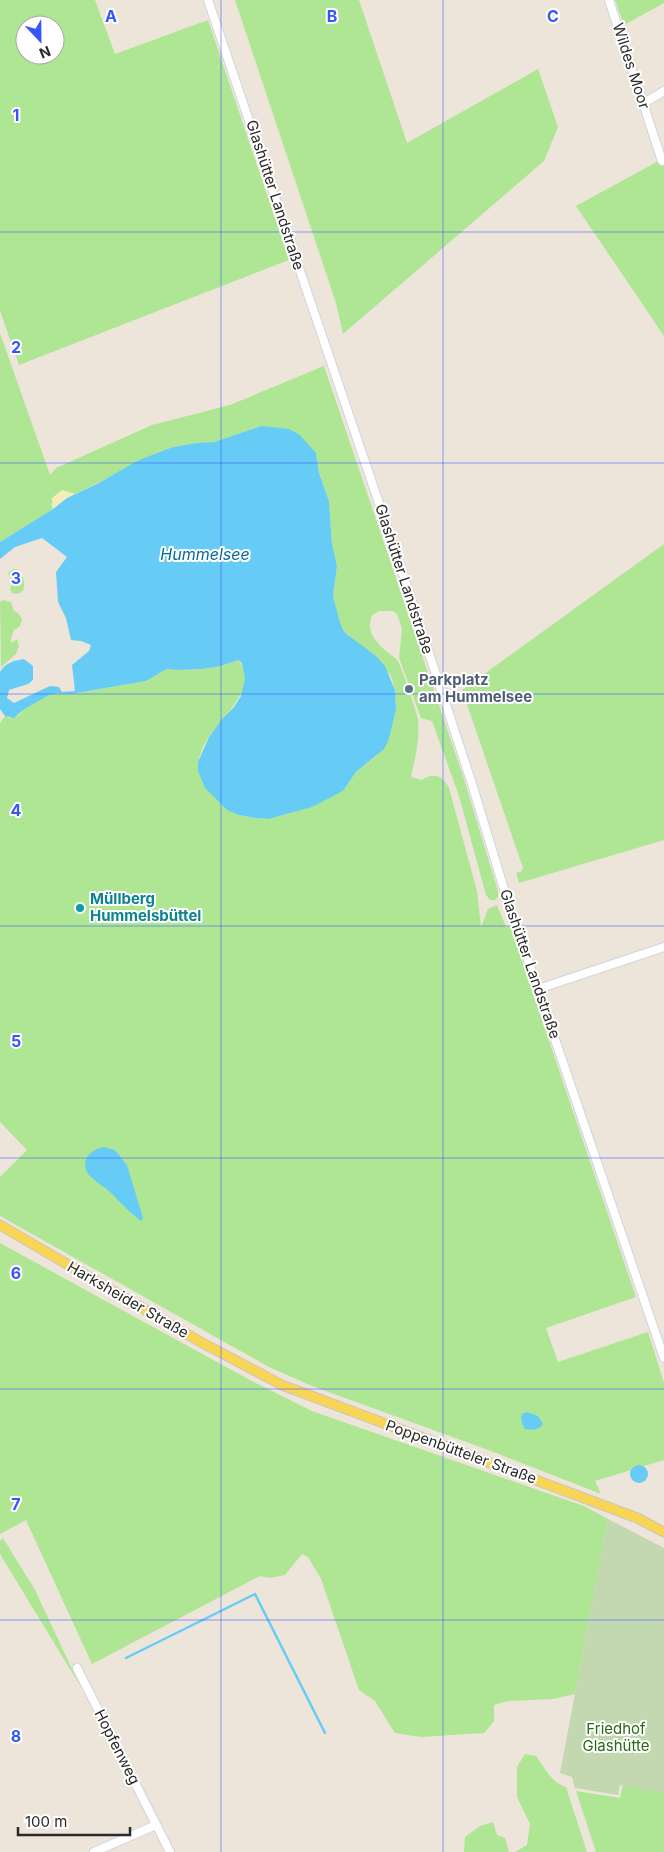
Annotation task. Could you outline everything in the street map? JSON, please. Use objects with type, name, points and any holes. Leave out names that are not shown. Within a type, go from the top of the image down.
[{"type":"main road","name":"Harksheider Straße","points":[[0,1225],[189,1335],[257,1372]]},
{"type":"main road","name":"Poppenbütteler Straße","points":[[257,1372],[294,1391],[637,1518],[664,1532]]},
{"type":"street","name":"Glashütter Landstraße","points":[[208,0],[472,784],[507,900],[664,1358]]},
{"type":"street","name":"Wildes Moor","points":[[610,0],[662,161]]},
{"type":"street","points":[[644,103],[664,91]]},
{"type":"street","points":[[538,990],[664,947]]},
{"type":"street","name":"Hopfenweg","points":[[77,1668],[170,1852]]},
{"type":"street","points":[[94,1852],[156,1825]]},
{"type":"green space","points":[[0,0],[95,0],[115,54],[208,20],[289,260],[19,365],[0,311]]},
{"type":"green space","points":[[235,0],[359,0],[407,143],[538,69],[558,127],[544,161],[343,334],[336,303]]},
{"type":"green space","points":[[615,0],[664,0],[664,3],[624,25]]},
{"type":"green space","points":[[664,158],[664,336],[576,206]]},
{"type":"green space","points":[[0,333],[50,475],[56,468],[152,425],[230,405],[324,366],[463,776],[498,891],[498,897],[495,900],[490,900],[486,895],[459,796],[432,721],[421,718],[399,658],[402,629],[397,614],[393,611],[379,611],[372,615],[370,621],[372,635],[398,661],[418,720],[418,742],[411,777],[422,780],[430,776],[438,776],[447,784],[477,891],[481,927],[488,909],[497,905],[506,927],[510,926],[636,1297],[546,1328],[558,1362],[648,1332],[664,1383],[664,1460],[595,1481],[601,1494],[491,1451],[312,1386],[269,1367],[0,1216],[0,1177],[27,1150],[0,1122],[0,723],[5,716],[10,718],[18,716],[23,710],[48,695],[58,693],[71,694],[146,681],[167,669],[203,669],[221,666],[238,660],[244,669],[246,678],[244,688],[233,707],[207,740],[200,755],[198,771],[239,815],[269,819],[291,813],[343,791],[356,772],[375,757],[389,739],[396,710],[395,690],[390,674],[343,630],[336,611],[333,596],[337,566],[332,544],[329,501],[319,473],[316,453],[261,426],[214,442],[173,447],[75,494],[68,493],[51,504],[53,509],[0,542]],"holes":[[[115,1150],[127,1165],[129,1174],[105,1186],[90,1175],[86,1165]]]},
{"type":"green space","points":[[664,544],[664,840],[519,883],[516,873],[522,871],[523,868],[462,690]]},
{"type":"green space","points":[[13,569],[19,570],[24,582],[23,590],[17,594],[12,593],[10,589],[12,582],[8,573]]},
{"type":"green space","points":[[3,600],[11,602],[14,611],[22,619],[20,626],[14,630],[11,639],[11,643],[17,639],[19,646],[16,654],[1,667],[0,602]]},
{"type":"green space","points":[[0,1243],[248,1379],[312,1411],[584,1506],[608,1519],[575,1694],[553,1699],[508,1701],[494,1705],[494,1721],[484,1733],[421,1737],[395,1733],[375,1701],[359,1690],[321,1579],[308,1557],[302,1554],[285,1575],[270,1578],[260,1576],[92,1664],[26,1520],[0,1534]]},
{"type":"green space","name":"Friedhof Glashütte","points":[[608,1519],[664,1548],[664,1793],[620,1785],[618,1795],[575,1788],[572,1777],[560,1773]]},
{"type":"green space","points":[[3,1538],[35,1590],[79,1684],[0,1554],[0,1541]]},
{"type":"green space","points":[[525,1754],[536,1756],[552,1778],[566,1787],[587,1852],[515,1852],[527,1845],[530,1824],[517,1797],[517,1767]]},
{"type":"green space","points":[[624,1780],[664,1789],[664,1852],[596,1852],[576,1791],[620,1798]]},
{"type":"green space","points":[[493,1822],[497,1835],[505,1838],[509,1852],[464,1852],[465,1837],[480,1826]]},
{"type":"sand","points":[[62,490],[75,494],[53,509],[52,498]]},
{"type":"water","name":"Hummelsee","points":[[261,426],[289,429],[300,435],[316,453],[319,473],[329,501],[332,544],[337,566],[333,596],[339,619],[343,630],[376,656],[385,666],[395,690],[396,710],[389,739],[384,749],[356,772],[343,791],[312,807],[269,819],[239,815],[227,810],[205,788],[198,771],[198,762],[209,737],[241,696],[245,678],[242,663],[238,660],[221,666],[203,669],[167,669],[146,681],[71,694],[58,693],[49,695],[23,710],[14,718],[5,716],[0,709],[0,672],[7,664],[24,659],[33,666],[33,680],[28,684],[9,690],[7,698],[14,703],[50,686],[59,687],[62,692],[75,691],[72,665],[89,651],[91,645],[71,640],[66,618],[58,602],[56,572],[67,557],[42,538],[15,547],[0,559],[0,542],[53,509],[67,498],[97,484],[139,460],[173,447],[214,442]]},
{"type":"water","points":[[103,1147],[115,1150],[127,1165],[143,1218],[141,1221],[91,1177],[86,1170],[87,1157],[98,1148]]},
{"type":"water","points":[[527,1412],[538,1416],[543,1424],[539,1428],[535,1430],[525,1429],[521,1418],[522,1414]]},
{"type":"water","points":[[639,1465],[645,1468],[648,1474],[645,1480],[639,1483],[633,1480],[630,1474],[633,1468]]},
{"type":"waterway","points":[[126,1658],[255,1594],[325,1733]]},
{"type":"place","name":"Parkplatz am Hummelsee","points":[[409,689]]},
{"type":"place","name":"Müllberg Hummelsbüttel","points":[[80,908]]}]
